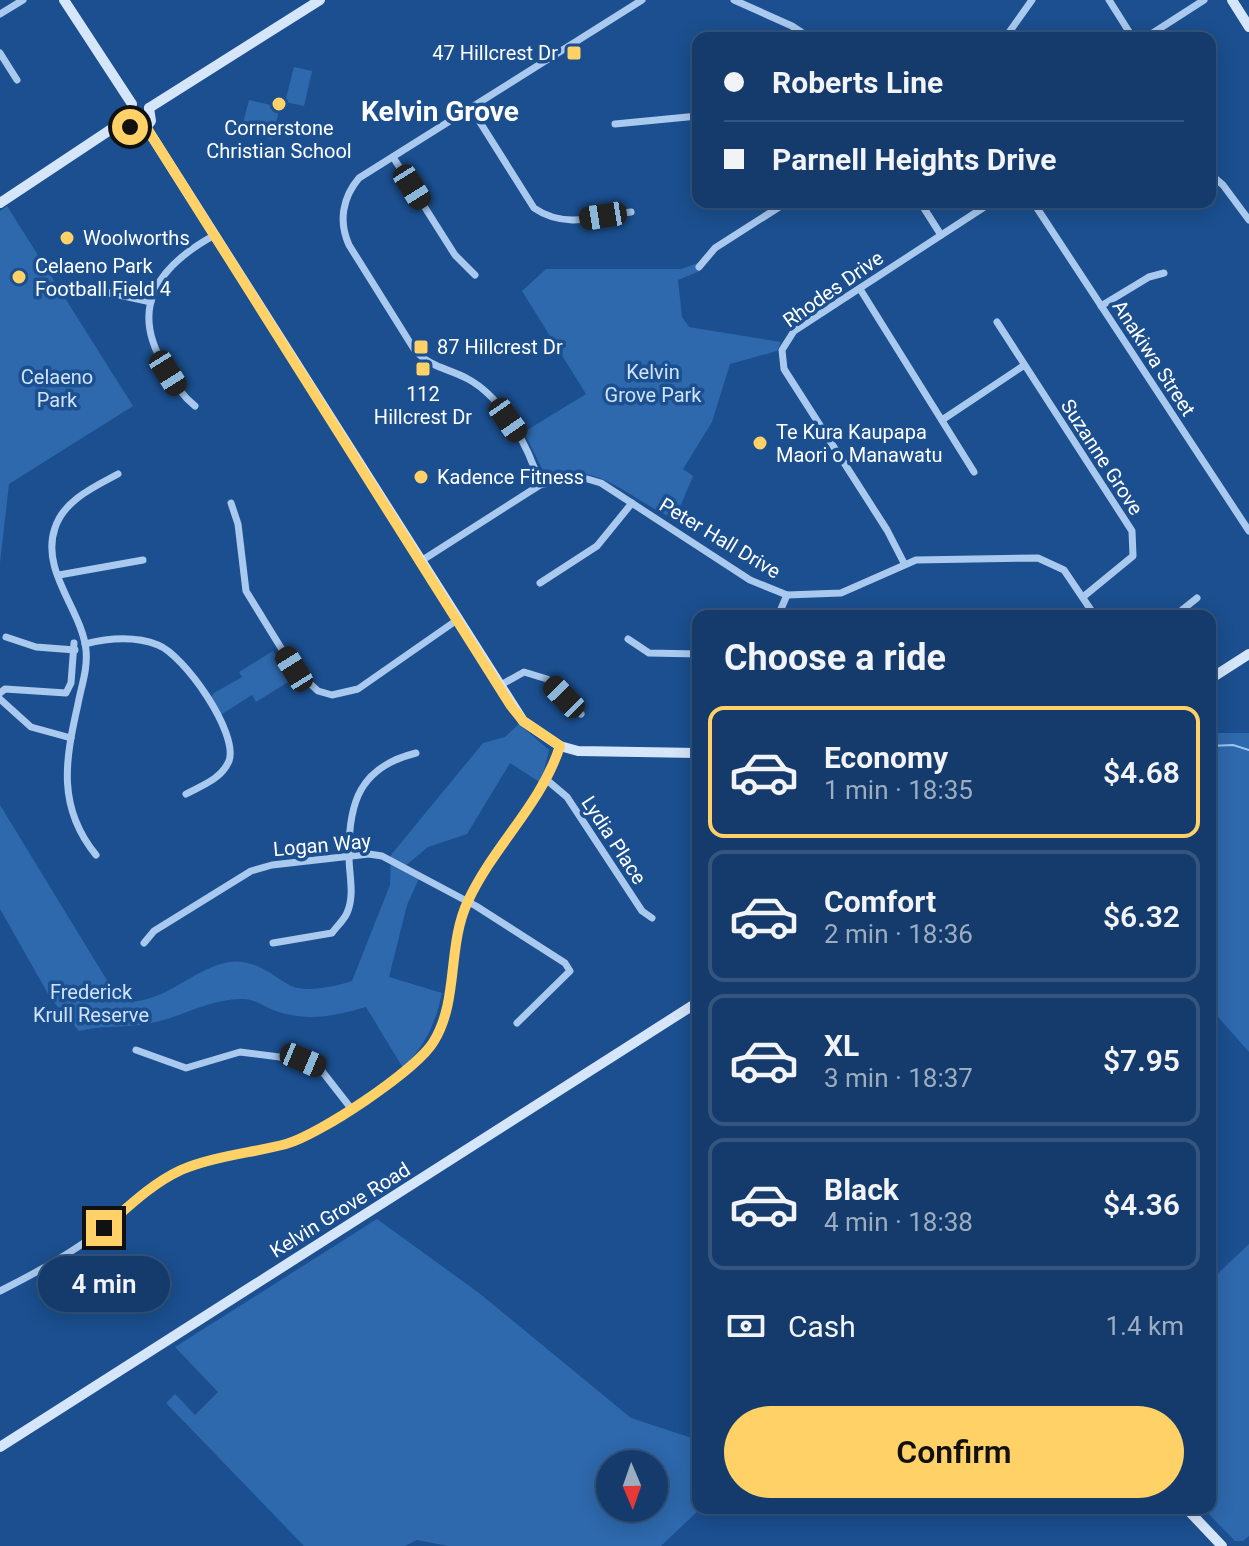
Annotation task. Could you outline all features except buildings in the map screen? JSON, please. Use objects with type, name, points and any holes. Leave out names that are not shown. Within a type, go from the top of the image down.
[{"type":"main road","points":[[64,0],[132,104]]},
{"type":"main road","points":[[149,108],[320,0]]},
{"type":"main road","points":[[1232,0],[1249,27]]},
{"type":"main road","points":[[132,104],[143,104],[149,108],[151,121],[146,127],[134,129],[125,120],[126,111],[132,104]]},
{"type":"main road","points":[[0,203],[125,120]]},
{"type":"main road","points":[[146,127],[523,721],[560,746],[598,753],[692,753]]},
{"type":"main road","points":[[1216,671],[1249,654]]},
{"type":"main road","name":"Kelvin Grove Road","points":[[0,1447],[692,1006]]},
{"type":"main road","points":[[1192,1514],[1222,1546]]},
{"type":"street","points":[[0,14],[23,0]]},
{"type":"street","points":[[540,485],[524,444],[493,401],[477,384],[421,357],[346,237],[344,207],[359,178],[642,0]]},
{"type":"street","points":[[736,0],[801,32]]},
{"type":"street","points":[[1009,32],[1032,0]]},
{"type":"street","points":[[1109,0],[1129,32]]},
{"type":"street","points":[[1154,32],[1204,0]]},
{"type":"street","points":[[0,53],[17,80]]},
{"type":"street","points":[[471,108],[534,208],[547,217],[562,222],[631,212]]},
{"type":"street","points":[[615,124],[692,117]]},
{"type":"street","points":[[393,157],[455,255],[475,275]]},
{"type":"street","points":[[1216,179],[1249,220]]},
{"type":"street","points":[[699,267],[715,248],[778,208]]},
{"type":"street","points":[[924,208],[941,235]]},
{"type":"street","name":"Rhodes Drive","points":[[904,563],[887,530],[784,369],[783,347],[794,331],[983,208]]},
{"type":"street","name":"Anakiwa Street","points":[[1037,208],[1249,531]]},
{"type":"street","points":[[195,406],[183,396],[154,348],[148,329],[151,302],[163,275],[178,257],[213,236]]},
{"type":"street","points":[[1101,306],[1149,277],[1164,273]]},
{"type":"street","points":[[860,289],[974,472]]},
{"type":"street","points":[[101,291],[151,302]]},
{"type":"street","name":"Suzanne Grove","points":[[997,322],[1132,531],[1133,556],[1083,597]]},
{"type":"street","points":[[942,420],[1023,366]]},
{"type":"street","points":[[96,855],[75,823],[67,797],[71,738],[83,686],[85,644],[59,575],[53,531],[60,516],[80,495],[118,474]]},
{"type":"street","name":"Peter Hall Drive","points":[[421,561],[540,485],[568,476],[591,479],[750,580],[787,595],[841,593],[904,563],[1038,558],[1064,570],[1091,610]]},
{"type":"street","points":[[231,503],[238,524],[246,591],[294,669],[318,691],[332,695],[358,689],[457,620]]},
{"type":"street","points":[[540,583],[597,546],[632,503]]},
{"type":"street","points":[[59,575],[143,560]]},
{"type":"street","points":[[781,610],[787,595]]},
{"type":"street","points":[[1182,610],[1197,598]]},
{"type":"street","points":[[6,637],[36,647],[75,647],[66,693],[5,689],[0,696],[31,727],[71,738]]},
{"type":"street","points":[[85,644],[125,639],[160,645],[177,655],[222,721],[229,737],[228,761],[219,777],[186,794]]},
{"type":"street","points":[[628,639],[649,653],[692,654]]},
{"type":"street","points":[[499,686],[524,672],[547,679],[581,714]]},
{"type":"street","points":[[0,1291],[60,1260],[169,1176],[211,1161],[289,1143],[407,1071],[434,1042],[443,1019],[457,932],[467,902],[493,856],[548,781],[560,746]]},
{"type":"street","points":[[273,943],[332,933],[347,914],[355,804],[366,778],[399,757],[416,753]]},
{"type":"street","name":"Lydia Place","points":[[548,781],[567,797],[642,911],[652,918]]},
{"type":"street","name":"Logan Way","points":[[144,943],[154,931],[251,871],[272,865],[349,856],[382,856],[467,902],[565,963],[570,971],[517,1023]]},
{"type":"street","points":[[136,1050],[186,1068],[240,1052],[303,1060],[318,1066],[350,1107]]},
{"type":"green space","points":[[294,67],[312,71],[304,106],[285,102]]},
{"type":"green space","points":[[249,100],[280,107],[272,139],[257,136],[260,121],[256,135],[241,131]]},
{"type":"green space","name":"Celaeno Park","points":[[7,206],[133,406],[9,484],[0,563],[0,211]]},
{"type":"green space","name":"Kelvin Grove Park","points":[[698,263],[700,271],[678,280],[682,317],[689,327],[781,342],[777,351],[730,364],[712,422],[683,469],[693,476],[675,519],[597,477],[565,473],[547,479],[524,432],[586,394],[522,291],[546,269],[681,269]]},
{"type":"green space","points":[[273,651],[293,679],[256,702],[252,695],[219,716],[208,701],[214,693],[242,677],[239,672]]},
{"type":"green space","name":"Frederick Krull Reserve","points":[[519,724],[549,750],[541,783],[510,763],[467,834],[428,847],[404,867],[420,876],[407,905],[389,977],[442,993],[428,1034],[403,1068],[366,1007],[310,1017],[276,1011],[250,1000],[229,1000],[158,1021],[79,1031],[51,999],[0,909],[0,805],[119,1000],[147,999],[215,966],[238,961],[254,965],[297,988],[322,988],[352,981],[390,885],[391,855],[483,743],[505,737]]},
{"type":"green space","points":[[1216,733],[1249,733],[1249,1052],[1216,1015]]},
{"type":"green space","points":[[377,1219],[479,1293],[631,1418],[692,1438],[692,1514],[695,1514],[661,1546],[448,1546],[417,1540],[405,1546],[304,1546],[166,1403],[175,1394],[195,1415],[218,1392],[175,1347]]},
{"type":"green space","points":[[1249,1244],[1249,1536],[1243,1541],[1235,1541],[1209,1514],[1216,1514],[1216,1275]]},
{"type":"waterway","points":[[1216,746],[1233,745],[1249,750]]},
{"type":"place","name":"47 Hillcrest Dr","points":[[574,53]]},
{"type":"place","name":"Cornerstone Christian School","points":[[279,104]]},
{"type":"place","name":"Woolworths","points":[[67,238]]},
{"type":"place","name":"Celaeno Park Football Field 4","points":[[19,277]]},
{"type":"place","name":"87 Hillcrest Dr","points":[[421,347]]},
{"type":"place","name":"112 Hillcrest Dr","points":[[423,369]]},
{"type":"place","name":"Te Kura Kaupapa Maori o Manawatu","points":[[760,443]]},
{"type":"place","name":"Kadence Fitness","points":[[421,477]]},
{"type":"district","name":"Kelvin Grove","points":[[440,111]]},
{"type":"route","points":[[104,1228],[169,1176],[211,1161],[302,1138],[407,1071],[425,1055],[441,1027],[457,932],[467,902],[493,856],[548,781],[560,746],[523,721],[511,706],[146,127],[138,130],[130,127]]}]
